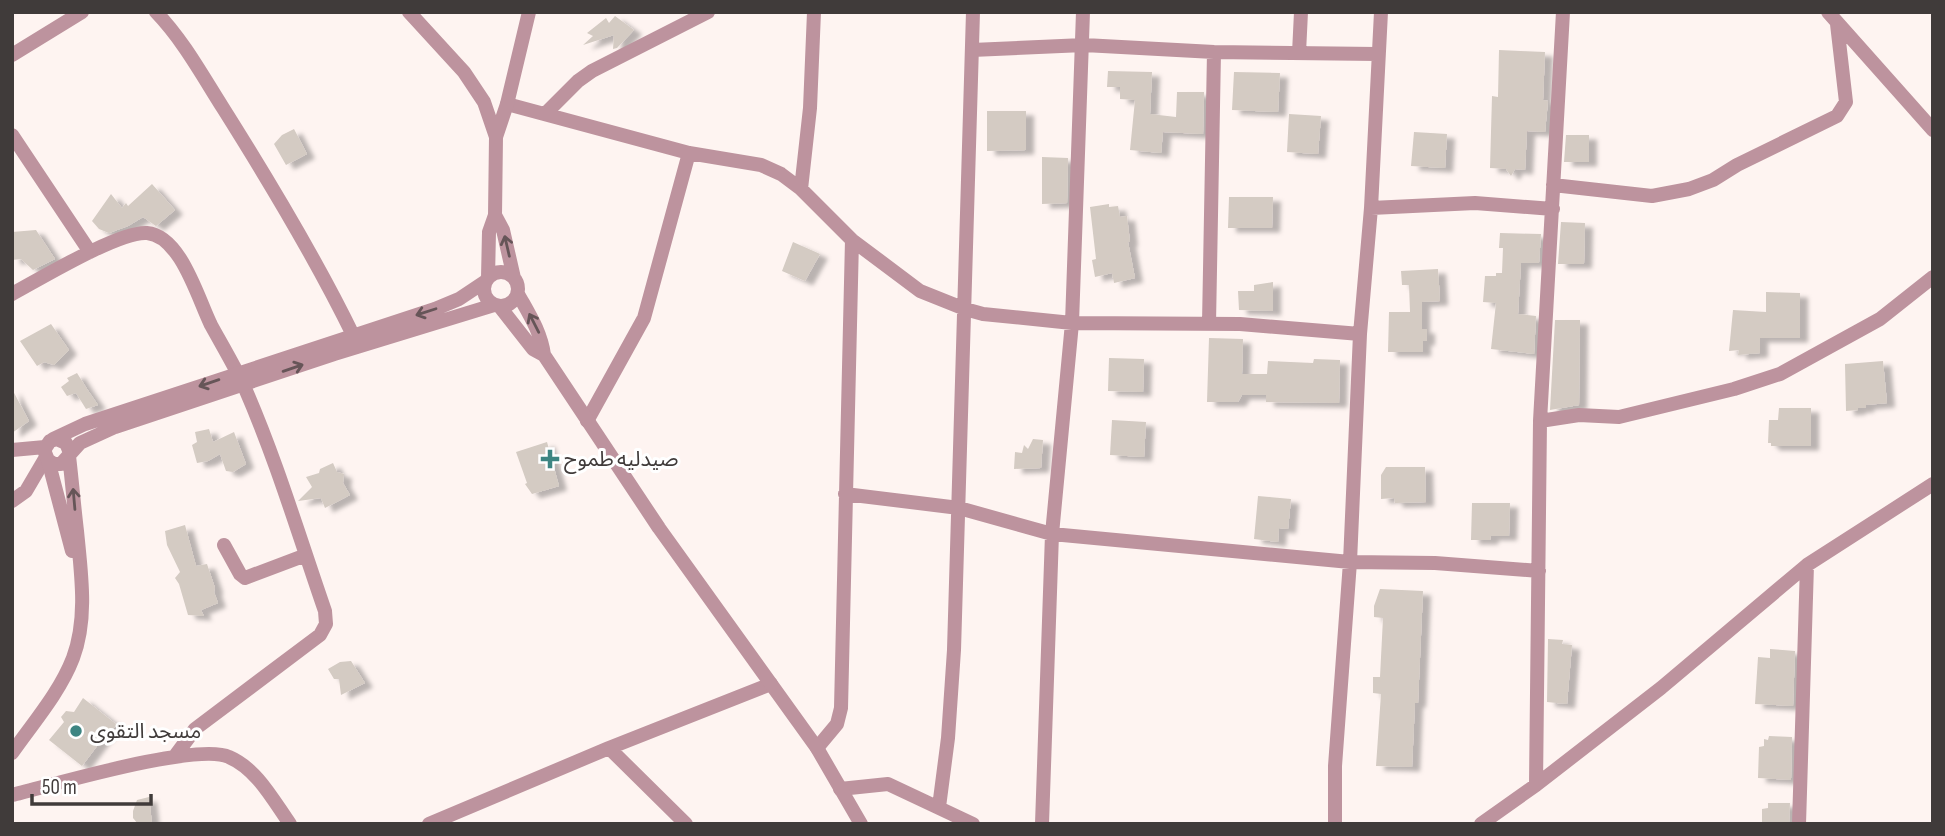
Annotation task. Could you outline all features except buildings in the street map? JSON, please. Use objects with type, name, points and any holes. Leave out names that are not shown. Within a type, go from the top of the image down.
[{"type":"street","points":[[12,55],[82,12]]},
{"type":"street","points":[[156,12],[180,40],[241,136],[353,335]]},
{"type":"street","points":[[409,12],[464,72],[484,102],[496,136]]},
{"type":"street","points":[[529,12],[507,104],[496,136],[495,215],[489,232],[487,279],[484,286],[485,298],[497,306],[533,349],[544,355]]},
{"type":"street","points":[[545,114],[592,71],[708,12]]},
{"type":"street","points":[[802,189],[810,108],[814,12]]},
{"type":"street","points":[[939,807],[949,726],[959,508],[974,12]]},
{"type":"street","points":[[1042,824],[1052,534],[1072,323],[1084,45],[1083,12]]},
{"type":"street","points":[[1299,53],[1301,12]]},
{"type":"street","points":[[1335,824],[1335,766],[1350,562],[1360,334],[1371,208],[1381,12]]},
{"type":"street","points":[[1536,785],[1540,421],[1563,12]]},
{"type":"street","points":[[1828,12],[1933,130]]},
{"type":"street","points":[[1553,185],[1652,197],[1689,189],[1713,180],[1737,164],[1837,116],[1846,102],[1837,24]]},
{"type":"street","points":[[972,50],[1084,45],[1214,52],[1377,54]]},
{"type":"street","points":[[1209,324],[1214,52]]},
{"type":"street","points":[[507,104],[689,153],[761,166],[781,174],[802,189],[852,240],[920,291],[950,305],[983,314],[1072,323],[1240,324],[1360,334]]},
{"type":"street","points":[[12,135],[90,252]]},
{"type":"street","points":[[587,421],[644,318],[689,153]]},
{"type":"street","points":[[1371,208],[1475,203],[1553,209]]},
{"type":"street","points":[[12,450],[48,451],[85,424],[511,303],[518,288],[503,230],[495,215]]},
{"type":"street","points":[[12,294],[90,252],[132,234],[149,233],[166,241],[181,258],[240,379],[306,555],[325,611],[324,629],[320,635],[195,729],[175,756]]},
{"type":"street","points":[[817,748],[837,724],[841,708],[852,240]]},
{"type":"street","points":[[48,451],[58,464],[64,462],[69,454],[93,436],[115,427],[353,335],[435,309],[459,299],[487,279],[504,272],[514,278]]},
{"type":"street","points":[[1540,421],[1579,415],[1619,417],[1734,389],[1780,374],[1880,319],[1933,277]]},
{"type":"street","points":[[517,294],[536,326],[544,355],[587,421],[659,528],[817,748],[858,819],[868,824]]},
{"type":"street","points":[[12,501],[26,491],[48,451],[63,440],[68,446],[69,454],[81,590],[80,635],[73,659],[60,684],[12,753]]},
{"type":"street","points":[[48,451],[81,590]]},
{"type":"street","points":[[1482,824],[1661,688],[1807,565],[1933,484]]},
{"type":"street","points":[[845,494],[959,508],[1052,534],[1350,562],[1436,563],[1539,571]]},
{"type":"street","points":[[224,545],[245,578],[306,555]]},
{"type":"street","points":[[1799,824],[1807,565]]},
{"type":"street","points":[[429,824],[609,748],[771,684]]},
{"type":"street","points":[[609,748],[686,824]]},
{"type":"street","points":[[12,795],[175,756],[227,755],[255,776],[290,824]]},
{"type":"street","points":[[840,789],[888,784],[973,824]]},
{"type":"place","name":"صيدليه طموح","points":[[550,459]]},
{"type":"place","name":"مسجد التقوى","points":[[76,731]]}]
